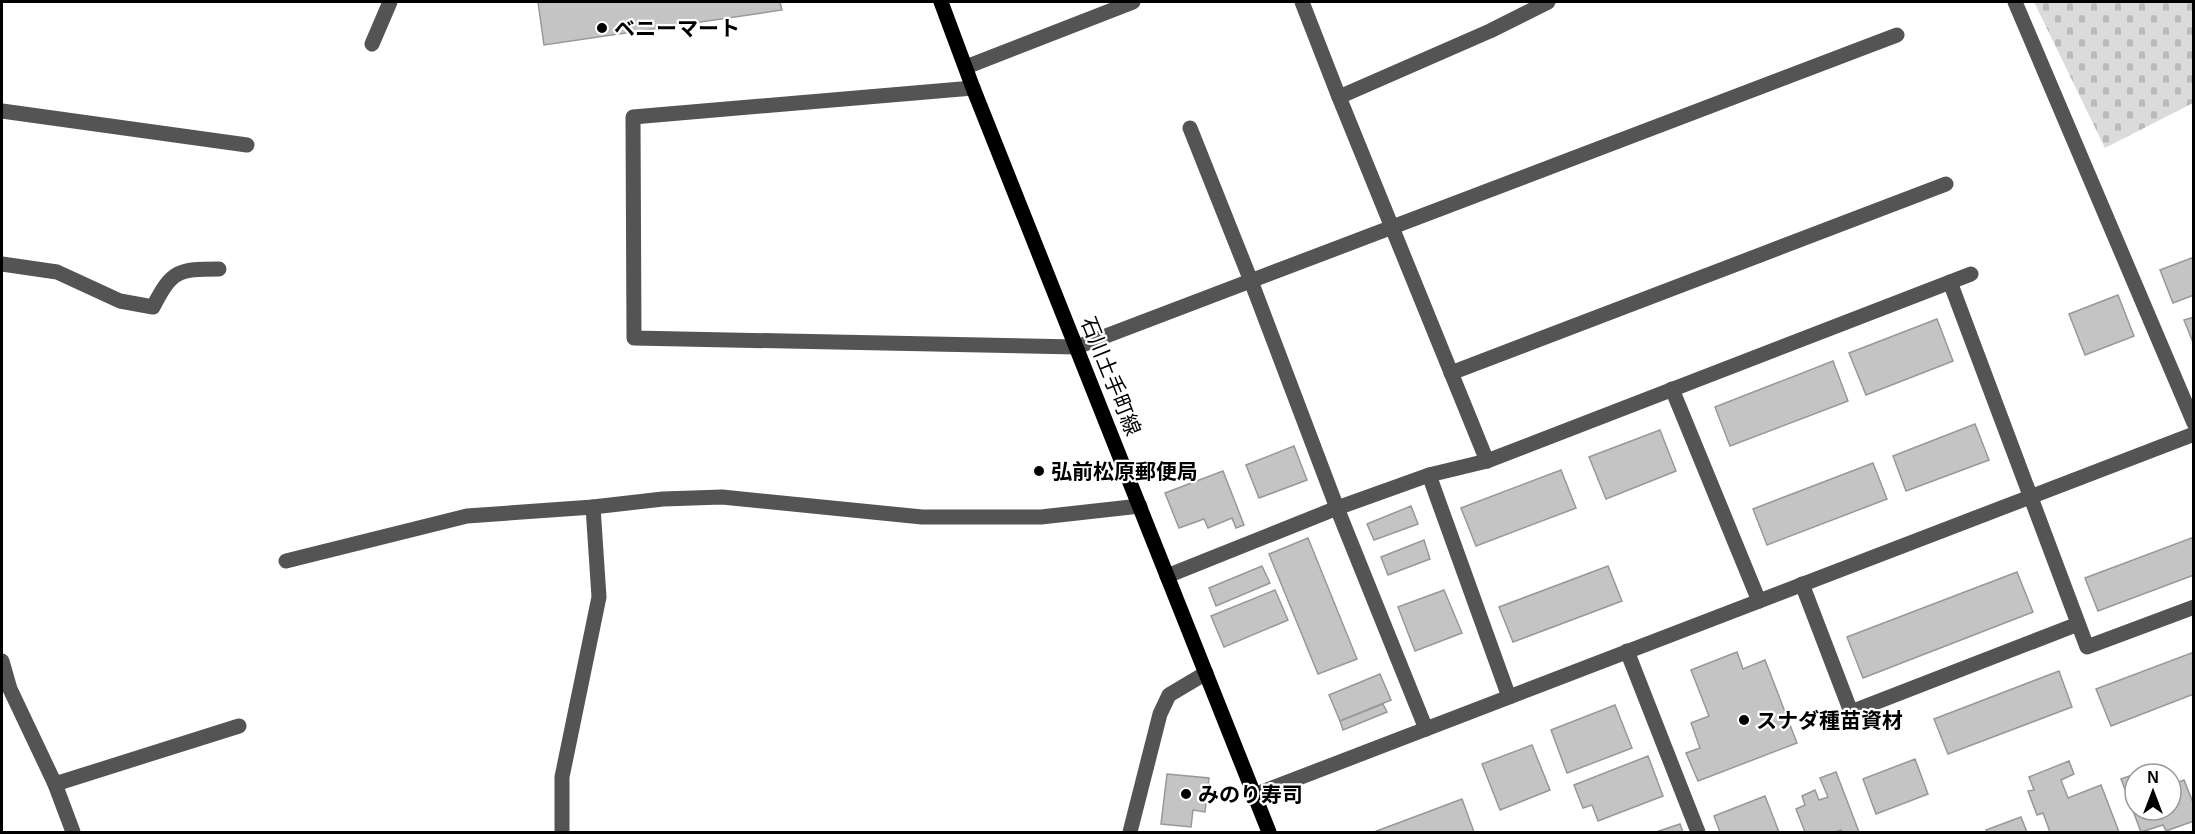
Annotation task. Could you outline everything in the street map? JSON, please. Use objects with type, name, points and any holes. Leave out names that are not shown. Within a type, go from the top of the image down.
[{"type":"main road","name":"石川土手町線","points":[[941,2],[973,88],[1269,832]]},
{"type":"street","points":[[372,44],[390,2]]},
{"type":"street","points":[[966,67],[1133,2]]},
{"type":"street","points":[[1302,2],[1486,461]]},
{"type":"street","points":[[1339,97],[1490,31],[1548,2]]},
{"type":"street","points":[[2015,2],[2193,423]]},
{"type":"street","points":[[973,88],[633,117],[634,338],[1077,346],[1897,35]]},
{"type":"street","points":[[2,111],[247,145]]},
{"type":"street","points":[[1190,128],[1337,508],[1426,729]]},
{"type":"street","points":[[1451,373],[1946,184]]},
{"type":"street","points":[[2,264],[57,272],[120,301],[153,307],[165,282],[187,269],[219,269]]},
{"type":"street","points":[[1167,576],[1337,508],[1429,475],[1486,461],[1971,274]]},
{"type":"street","points":[[1950,282],[2087,647],[2193,607]]},
{"type":"street","points":[[1672,389],[1759,601]]},
{"type":"street","points":[[1254,795],[2193,434]]},
{"type":"street","points":[[1429,475],[1509,697]]},
{"type":"street","points":[[286,561],[467,516],[593,507],[663,499],[722,497],[922,517],[1041,517],[1140,506]]},
{"type":"street","points":[[562,832],[562,777],[599,597],[593,507]]},
{"type":"street","points":[[1802,584],[1851,712],[2078,624]]},
{"type":"street","points":[[1627,651],[1698,832]]},
{"type":"street","points":[[2,661],[10,689],[55,784],[73,832]]},
{"type":"street","points":[[1130,832],[1160,714],[1170,695],[1206,673]]},
{"type":"street","points":[[55,784],[239,726]]},
{"type":"green space","points":[[2034,2],[2193,2],[2193,103],[2105,148]]},
{"type":"building","name":"ベニーマート","points":[[538,2],[780,2],[782,10],[544,45]]},
{"type":"building","points":[[2194,257],[2194,295],[2173,303],[2160,270]]},
{"type":"building","points":[[2118,295],[2134,336],[2085,355],[2069,314]]},
{"type":"building","points":[[2194,317],[2194,345],[2184,320]]},
{"type":"building","points":[[1937,319],[1953,361],[1866,395],[1849,353]]},
{"type":"building","points":[[1833,361],[1848,401],[1730,446],[1715,407]]},
{"type":"building","points":[[1975,424],[1989,460],[1906,491],[1893,456]]},
{"type":"building","points":[[1660,430],[1676,471],[1606,499],[1589,457]]},
{"type":"building","points":[[1294,446],[1307,480],[1259,498],[1246,465]]},
{"type":"building","points":[[1873,463],[1887,499],[1767,545],[1753,509]]},
{"type":"building","points":[[1561,470],[1576,508],[1476,546],[1461,508]]},
{"type":"building","points":[[1223,471],[1244,525],[1236,528],[1232,518],[1208,528],[1204,519],[1179,528],[1165,493]]},
{"type":"building","points":[[1411,506],[1418,524],[1374,540],[1367,524]]},
{"type":"building","points":[[2194,537],[2194,575],[2098,611],[2085,578]]},
{"type":"building","points":[[1308,538],[1357,659],[1318,674],[1269,554]]},
{"type":"building","points":[[1424,540],[1430,559],[1388,575],[1381,557]]},
{"type":"building","points":[[1262,566],[1270,583],[1216,606],[1209,588]]},
{"type":"building","points":[[1608,566],[1622,601],[1513,642],[1499,607]]},
{"type":"building","points":[[2017,572],[2033,612],[1863,678],[1847,637]]},
{"type":"building","points":[[1275,590],[1288,620],[1224,647],[1211,616]]},
{"type":"building","points":[[1444,590],[1462,633],[1415,651],[1398,607]]},
{"type":"building","name":"スナダ種苗資材","points":[[1737,652],[1743,669],[1765,660],[1797,743],[1698,781],[1686,753],[1700,748],[1691,723],[1709,716],[1691,670]]},
{"type":"building","points":[[2194,652],[2194,694],[2111,726],[2096,689]]},
{"type":"building","points":[[2059,671],[2072,707],[1948,754],[1934,719]]},
{"type":"building","points":[[1380,674],[1391,700],[1340,721],[1329,695]]},
{"type":"building","points":[[1383,704],[1387,712],[1343,730],[1340,721]]},
{"type":"building","points":[[1615,705],[1632,748],[1567,773],[1551,730]]},
{"type":"building","points":[[1532,745],[1550,790],[1500,810],[1482,764]]},
{"type":"building","points":[[1648,756],[1663,796],[1598,821],[1592,805],[1583,808],[1574,785]]},
{"type":"building","points":[[1915,759],[1928,794],[1876,814],[1863,779]]},
{"type":"building","points":[[2069,761],[2074,774],[2061,780],[2068,798],[2101,785],[2119,832],[2050,832],[2043,813],[2037,815],[2028,791],[2034,790],[2029,777]]},
{"type":"building","points":[[1836,772],[1859,832],[1842,832],[1841,830],[1805,832],[1796,809],[1805,805],[1802,796],[1815,790],[1819,800],[1828,797],[1820,778]]},
{"type":"building","name":"みのり寿司","points":[[1167,774],[1209,778],[1205,812],[1193,810],[1191,827],[1161,824]]},
{"type":"building","points":[[2184,780],[2194,805],[2194,821],[2166,831],[2163,825],[2141,832],[2137,822],[2183,822]]},
{"type":"building","points":[[1765,796],[1779,832],[1720,832],[1714,816]]},
{"type":"building","points":[[1462,799],[1474,832],[1374,832]]},
{"type":"building","points":[[2021,817],[2027,832],[1987,832],[1986,830]]},
{"type":"building","points":[[1680,824],[1683,832],[1656,832]]},
{"type":"place","name":"ベニーマート","points":[[602,28]]},
{"type":"place","name":"弘前松原郵便局","points":[[1039,471]]},
{"type":"place","name":"スナダ種苗資材","points":[[1744,720]]},
{"type":"place","name":"みのり寿司","points":[[1186,794]]}]
